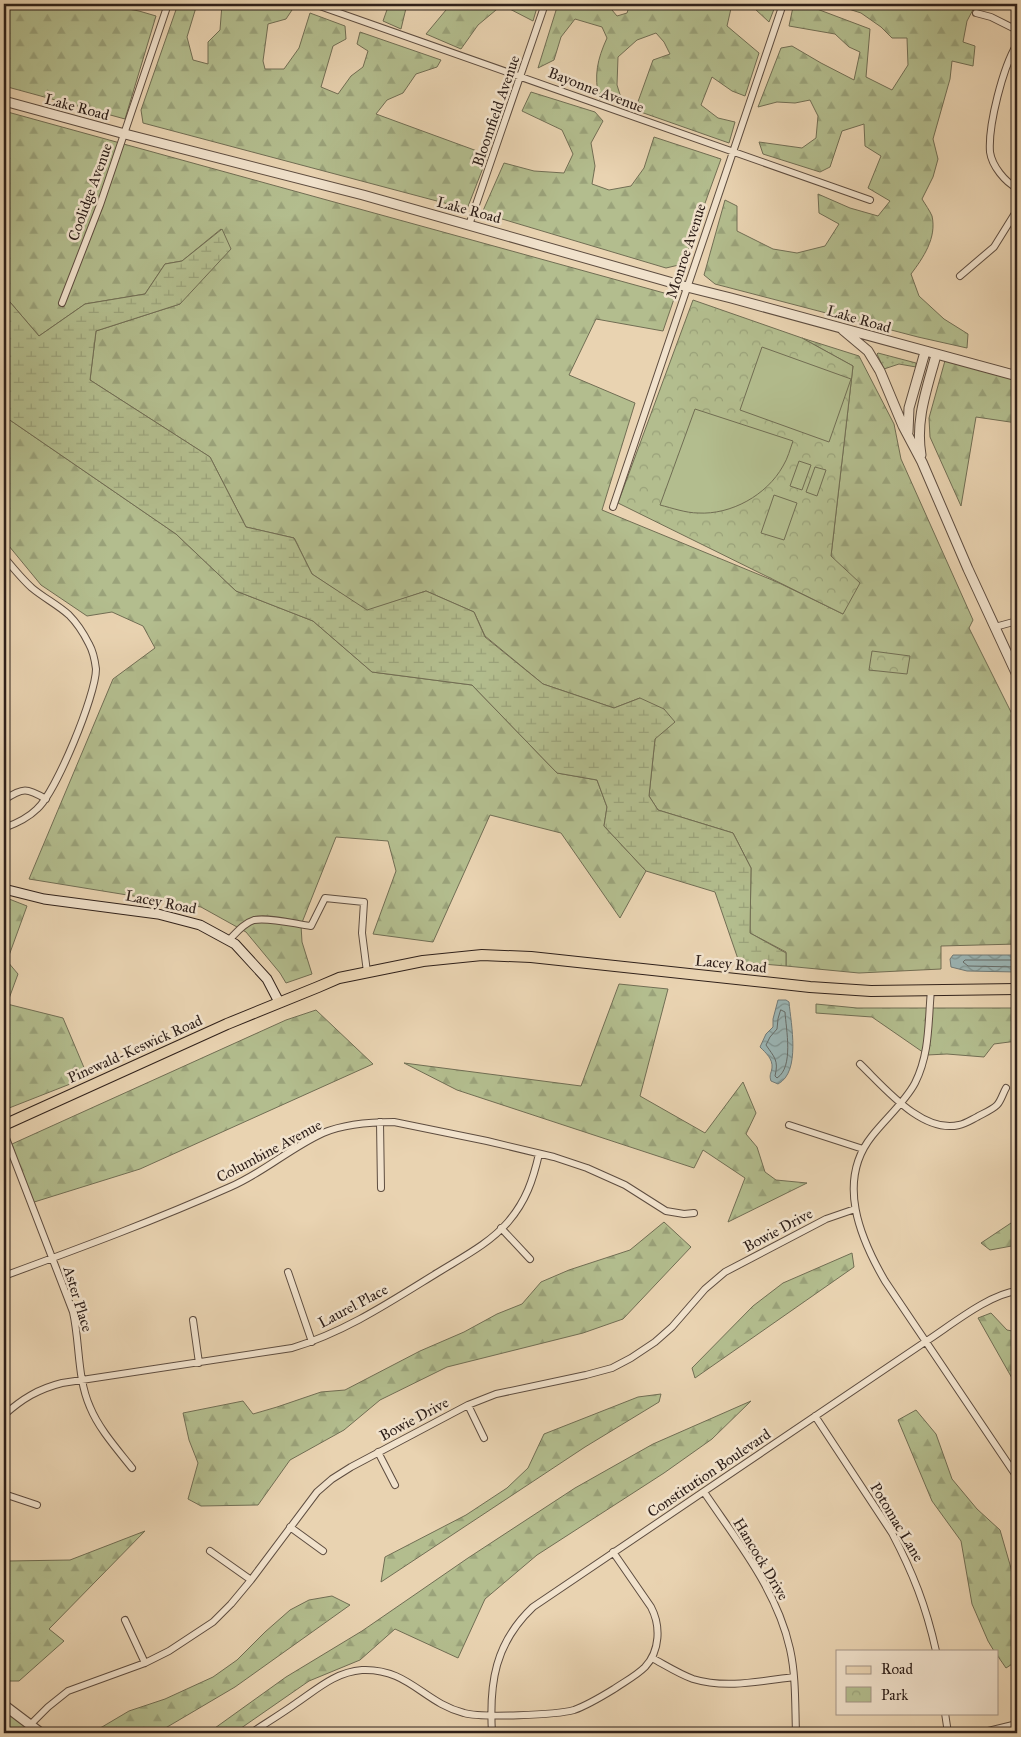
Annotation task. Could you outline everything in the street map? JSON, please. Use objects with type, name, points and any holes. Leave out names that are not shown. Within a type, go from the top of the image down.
[{"type":"main road","name":"Lacey Road","points":[[367,972],[406,964],[482,955],[531,957],[810,987],[872,991],[1017,989]]},
{"type":"main road","name":"Pinewald-Keswick Road","points":[[4,1125],[279,1002],[340,978],[367,972]]},
{"type":"street","name":"Coolidge Avenue","points":[[62,303],[100,205],[168,4]]},
{"type":"street","name":"Bayonne Avenue","points":[[314,4],[521,76],[621,114],[870,200]]},
{"type":"street","name":"Bloomfield Avenue","points":[[470,225],[545,4]]},
{"type":"street","name":"Monroe Avenue","points":[[613,507],[688,288],[731,152],[783,4]]},
{"type":"street","points":[[976,13],[991,16],[1017,30]]},
{"type":"street","points":[[1017,44],[1003,73],[990,136],[990,154],[1004,178],[1017,188]]},
{"type":"street","name":"Lake Road","points":[[4,101],[363,195],[688,288],[1017,376]]},
{"type":"street","points":[[960,276],[994,247],[1017,210]]},
{"type":"street","points":[[839,327],[868,351],[874,359],[1017,675]]},
{"type":"street","points":[[908,435],[907,417],[925,352]]},
{"type":"street","points":[[922,462],[918,426],[936,355]]},
{"type":"street","points":[[4,557],[32,588],[69,614],[74,620],[92,650],[96,669],[85,712],[57,780],[37,810],[4,828]]},
{"type":"street","points":[[995,626],[1017,620]]},
{"type":"street","points":[[4,800],[17,791],[26,790],[32,791],[46,799]]},
{"type":"street","name":"Lacey Road","points":[[4,889],[44,899],[158,914],[200,924],[235,944],[267,979],[279,1002]]},
{"type":"street","points":[[229,940],[243,926],[254,920],[311,926],[325,898],[364,902],[362,933],[367,972]]},
{"type":"street","points":[[931,990],[929,1038],[925,1056],[914,1085],[863,1149],[854,1182],[855,1210],[862,1236],[873,1260],[925,1342],[1017,1477]]},
{"type":"street","points":[[860,1064],[900,1102],[927,1121],[939,1125],[960,1125],[997,1105],[1006,1088]]},
{"type":"street","points":[[380,1122],[381,1188]]},
{"type":"street","name":"Columbine Avenue","points":[[4,1276],[113,1236],[239,1183],[324,1133],[354,1125],[380,1122],[394,1122],[487,1140],[539,1154],[587,1168],[610,1178],[647,1197],[666,1211],[677,1214],[694,1213]]},
{"type":"street","points":[[789,1124],[863,1149]]},
{"type":"street","name":"Aster Place","points":[[4,1133],[72,1312],[77,1330],[82,1379],[90,1408],[132,1468]]},
{"type":"street","name":"Laurel Place","points":[[4,1415],[19,1402],[45,1387],[82,1379],[292,1348],[312,1342],[349,1326],[473,1250],[501,1228],[525,1199],[539,1154]]},
{"type":"street","name":"Bowie Drive","points":[[31,1724],[68,1691],[145,1663],[169,1651],[213,1622],[251,1580],[317,1492],[332,1479],[468,1404],[496,1394],[612,1368],[655,1342],[672,1327],[705,1289],[725,1272],[826,1218],[855,1210]]},
{"type":"street","points":[[501,1228],[530,1259]]},
{"type":"street","points":[[288,1272],[312,1342]]},
{"type":"street","name":"Constitution Boulevard","points":[[492,1733],[491,1688],[496,1666],[517,1624],[533,1607],[925,1342],[985,1303],[1017,1291]]},
{"type":"street","points":[[193,1320],[199,1363]]},
{"type":"street","points":[[468,1404],[484,1438]]},
{"type":"street","name":"Potomac Lane","points":[[815,1416],[902,1551],[919,1588],[936,1650]]},
{"type":"street","points":[[378,1452],[395,1485]]},
{"type":"street","name":"Hancock Drive","points":[[704,1492],[761,1577],[773,1600],[787,1638],[794,1676],[796,1733]]},
{"type":"street","points":[[4,1494],[37,1505]]},
{"type":"street","points":[[290,1527],[322,1550]]},
{"type":"street","points":[[210,1551],[251,1580]]},
{"type":"street","points":[[251,1733],[332,1678],[361,1670],[379,1671],[401,1677],[443,1706],[466,1714],[559,1713],[593,1702],[632,1678],[646,1666],[652,1658],[657,1635],[656,1616],[613,1552]]},
{"type":"street","points":[[125,1620],[145,1663]]},
{"type":"street","points":[[652,1658],[692,1678],[713,1683],[739,1683],[794,1676]]},
{"type":"street","points":[[4,1705],[41,1733]]},
{"type":"street","points":[[945,1714],[948,1733]]},
{"type":"street","points":[[980,1733],[1017,1724]]},
{"type":"green space","points":[[4,4],[112,4],[112,6],[156,16],[125,119],[4,86]]},
{"type":"green space","points":[[178,4],[197,4],[187,37],[193,60],[208,64],[208,42],[220,30],[222,4],[273,4],[292,10],[286,19],[268,24],[263,61],[265,69],[284,69],[299,48],[310,13],[345,26],[346,39],[333,46],[321,87],[338,94],[351,76],[363,67],[368,51],[357,44],[360,32],[441,60],[437,67],[416,74],[403,93],[387,100],[376,114],[488,155],[467,209],[143,123],[141,110]]},
{"type":"green space","points":[[389,4],[407,4],[401,29],[383,21]]},
{"type":"green space","points":[[451,4],[538,4],[533,21],[502,5],[478,25],[461,49],[426,34]]},
{"type":"green space","points":[[558,4],[607,4],[617,16],[627,13],[630,4],[732,4],[727,26],[759,53],[745,96],[732,91],[712,77],[701,105],[718,118],[735,122],[729,143],[635,110],[653,60],[670,54],[664,42],[656,33],[637,40],[618,57],[617,85],[622,101],[599,99],[597,68],[607,38],[602,27],[575,19],[561,37],[554,60],[538,68]]},
{"type":"green space","points":[[741,4],[776,4],[769,22],[755,9]]},
{"type":"green space","points":[[833,4],[976,4],[967,21],[963,42],[975,46],[973,66],[952,61],[950,79],[933,139],[938,159],[933,177],[922,199],[932,216],[933,232],[928,247],[911,274],[919,296],[944,319],[968,334],[967,348],[715,284],[704,275],[725,200],[737,206],[737,231],[773,249],[797,253],[825,246],[839,224],[819,213],[818,194],[850,208],[878,216],[890,201],[868,188],[881,156],[865,146],[864,124],[842,131],[830,167],[820,172],[763,154],[759,142],[802,148],[816,138],[818,116],[810,100],[795,103],[777,102],[758,107],[781,48],[792,46],[854,80],[860,52],[849,47],[835,34],[789,26],[793,7],[809,6],[870,29],[866,77],[892,90],[908,65],[907,38],[892,38],[881,27],[861,13]]},
{"type":"green space","points":[[531,92],[595,112],[603,121],[591,143],[595,166],[592,184],[609,190],[631,186],[644,168],[654,137],[721,159],[683,264],[666,268],[482,213],[504,163],[534,171],[564,173],[573,154],[562,130],[522,111]]},
{"type":"green space","points":[[4,111],[675,296],[663,331],[596,319],[569,375],[635,403],[602,510],[777,582],[843,614],[831,556],[853,366],[802,338],[859,356],[894,424],[901,459],[973,620],[969,628],[1012,714],[1017,754],[1017,944],[941,946],[941,969],[859,973],[786,966],[786,952],[750,933],[751,868],[733,833],[658,810],[649,796],[655,739],[640,698],[614,708],[543,684],[485,636],[474,612],[426,591],[367,611],[312,574],[294,538],[246,527],[210,457],[90,380],[96,331],[180,304],[221,229],[182,261],[165,264],[145,294],[85,304],[39,336],[4,295]]},
{"type":"green space","points":[[222,229],[231,249],[180,304],[96,331],[90,380],[210,457],[246,527],[294,538],[312,574],[367,610],[426,591],[474,612],[485,637],[543,684],[614,708],[640,698],[664,709],[675,722],[655,739],[649,796],[658,810],[733,833],[751,868],[750,933],[786,953],[786,966],[739,962],[715,892],[646,871],[604,826],[607,807],[597,780],[557,773],[472,685],[372,672],[313,621],[236,591],[176,534],[4,416],[4,295],[39,336],[85,304],[145,294],[165,264],[182,261]]},
{"type":"green space","points":[[693,300],[802,338],[853,366],[831,556],[860,583],[843,614],[618,503]]},
{"type":"green space","points":[[762,347],[851,379],[829,442],[740,410]]},
{"type":"green space","points":[[878,353],[916,363],[916,367],[899,364],[884,369]]},
{"type":"green space","points":[[946,357],[1017,376],[1017,423],[976,417],[961,506],[930,437],[929,418]]},
{"type":"green space","points":[[695,409],[793,441],[783,466],[768,486],[747,501],[723,511],[698,513],[660,505]]},
{"type":"green space","points":[[4,416],[176,534],[236,591],[313,621],[372,672],[472,685],[557,773],[597,780],[607,807],[604,826],[646,871],[620,918],[561,833],[490,815],[433,942],[373,934],[396,871],[388,841],[336,837],[301,925],[302,942],[312,974],[286,983],[246,932],[201,907],[29,879],[113,679],[155,648],[143,626],[112,612],[87,616],[41,585],[4,540]]},
{"type":"green space","points":[[799,461],[811,465],[802,490],[790,486]]},
{"type":"green space","points":[[815,467],[826,470],[817,496],[806,492]]},
{"type":"green space","points":[[774,495],[797,503],[784,540],[761,533]]},
{"type":"green space","points":[[872,651],[910,656],[907,674],[869,670]]},
{"type":"green space","points":[[4,897],[27,906],[7,961],[18,974],[7,1004],[63,1018],[88,1077],[4,1110]]},
{"type":"green space","points":[[619,984],[668,989],[640,1096],[705,1133],[743,1082],[756,1113],[746,1134],[757,1147],[765,1172],[776,1180],[807,1183],[728,1222],[745,1178],[703,1150],[694,1168],[457,1090],[404,1063],[581,1086]]},
{"type":"green space","points":[[816,1004],[857,1008],[1017,1008],[1017,1041],[994,1044],[984,1057],[947,1054],[927,1055],[872,1017],[816,1013]]},
{"type":"green space","points":[[316,1010],[373,1064],[140,1169],[31,1203],[12,1144],[286,1020]]},
{"type":"green space","points":[[1017,1219],[1017,1245],[990,1250],[981,1243]]},
{"type":"green space","points":[[664,1222],[691,1247],[623,1319],[583,1333],[447,1367],[380,1400],[344,1430],[290,1460],[258,1505],[201,1506],[188,1499],[198,1463],[189,1440],[183,1413],[243,1401],[253,1414],[321,1392],[345,1390],[420,1351],[522,1304],[541,1282],[569,1270],[630,1250]]},
{"type":"green space","points":[[852,1253],[854,1267],[695,1378],[692,1368],[753,1306],[783,1283]]},
{"type":"green space","points":[[991,1313],[1007,1330],[1017,1332],[1017,1387],[978,1318]]},
{"type":"green space","points":[[661,1394],[659,1402],[585,1447],[381,1582],[385,1557],[466,1515],[507,1488],[528,1468],[544,1434],[638,1397]]},
{"type":"green space","points":[[751,1401],[712,1439],[664,1473],[537,1555],[485,1599],[458,1658],[395,1629],[360,1660],[309,1681],[234,1733],[208,1733],[286,1677],[362,1631],[468,1558],[575,1488],[653,1444]]},
{"type":"green space","points":[[916,1410],[936,1434],[952,1479],[977,1509],[1000,1530],[1013,1575],[1017,1605],[1017,1661],[1006,1668],[998,1656],[998,1650],[993,1650],[988,1641],[972,1604],[961,1541],[932,1501],[898,1420]]},
{"type":"green space","points":[[145,1531],[49,1629],[64,1641],[19,1681],[4,1681],[4,1567],[8,1561],[70,1560]]},
{"type":"green space","points":[[332,1596],[350,1605],[235,1687],[157,1733],[87,1733],[102,1727],[129,1711],[165,1699],[213,1677],[237,1660],[290,1610],[309,1600]]},
{"type":"green space","points":[[4,1706],[33,1733],[4,1733]]},
{"type":"water","points":[[953,955],[1017,955],[1017,972],[967,971],[951,967],[950,959]]},
{"type":"water","points":[[778,1000],[789,1002],[793,1047],[790,1069],[785,1078],[778,1084],[771,1081],[771,1062],[769,1056],[760,1047],[766,1034],[773,1027]]}]
